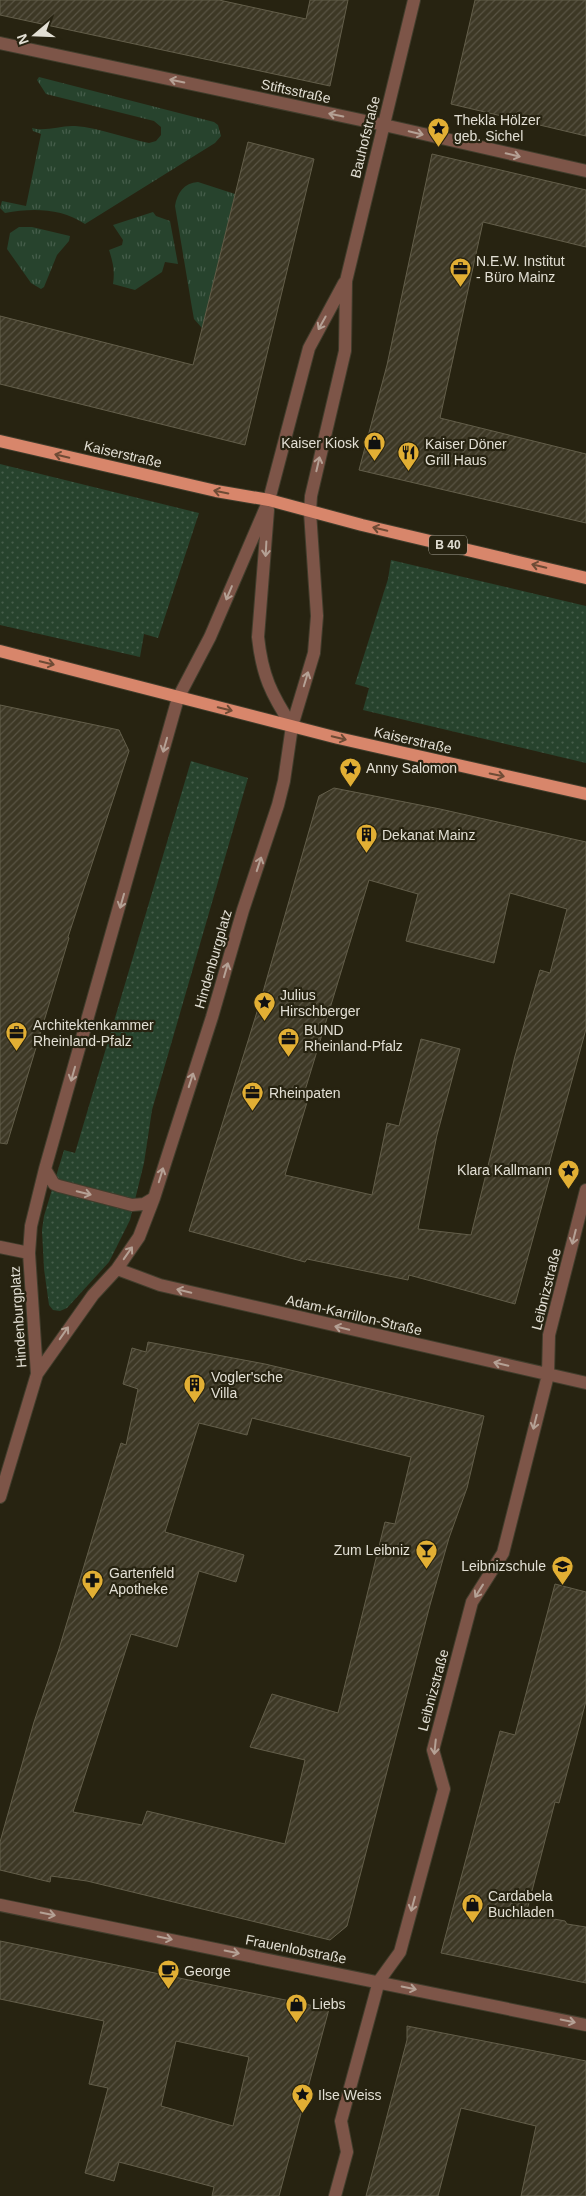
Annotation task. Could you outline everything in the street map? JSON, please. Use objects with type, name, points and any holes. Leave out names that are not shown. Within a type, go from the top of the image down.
[{"type":"main road","name":"Kaiserstraße","points":[[0,441],[216,491],[269,500],[310,512],[586,578]]},
{"type":"main road","name":"Kaiserstraße","points":[[0,651],[120,680],[178,698],[292,726],[484,772],[586,794]]},
{"type":"street","name":"Bauhofstraße","points":[[310,512],[316,470],[345,351],[346,280],[414,0]]},
{"type":"street","name":"Stiftsstraße","points":[[0,43],[384,125],[586,171]]},
{"type":"street","name":"Bauhofstraße","points":[[269,500],[309,348],[346,280]]},
{"type":"street","points":[[178,698],[210,636],[269,500]]},
{"type":"street","points":[[269,500],[259,646],[264,674],[272,695],[292,726]]},
{"type":"street","points":[[292,726],[314,653],[317,616],[310,512]]},
{"type":"street","name":"Hindenburgplatz","points":[[37,1374],[29,1253],[31,1226],[45,1169],[178,698]]},
{"type":"street","name":"Hindenburgplatz","points":[[37,1374],[93,1295],[117,1269],[139,1237],[154,1198],[243,910],[278,804],[284,781],[292,726]]},
{"type":"street","points":[[45,1169],[54,1184],[59,1186],[132,1205],[144,1204],[154,1198]]},
{"type":"street","name":"Leibnizstraße","points":[[336,2196],[347,2152],[341,2121],[379,1981],[400,1952],[444,1789],[433,1750],[472,1602],[503,1553],[548,1375],[549,1335],[586,1190]]},
{"type":"street","points":[[0,1247],[29,1253]]},
{"type":"street","name":"Adam-Karrillon-Straße","points":[[117,1269],[160,1286],[586,1383]]},
{"type":"street","points":[[0,1497],[37,1374]]},
{"type":"street","name":"Frauenlobstraße","points":[[0,1905],[379,1981],[586,2025]]},
{"type":"green space","points":[[39,77],[214,122],[218,125],[221,136],[215,143],[85,224],[56,212],[26,210],[5,213],[0,208],[2,201],[26,206],[41,134],[33,131],[32,128],[84,127],[149,143],[156,141],[161,135],[161,127],[154,121],[46,94],[37,80]]},
{"type":"green space","points":[[198,182],[235,194],[202,328],[194,319],[175,206],[177,197],[182,190],[189,184]]},
{"type":"green space","points":[[153,212],[156,216],[170,221],[178,264],[165,262],[162,272],[135,290],[113,284],[114,275],[109,250],[122,245],[123,240],[113,225]]},
{"type":"green space","points":[[19,227],[32,227],[70,236],[69,241],[57,255],[44,287],[41,289],[31,283],[7,249],[10,233]]},
{"type":"green space","points":[[0,464],[199,513],[158,638],[144,634],[140,657],[0,625]]},
{"type":"green space","points":[[391,560],[586,606],[586,763],[363,710],[369,688],[355,684],[388,579]]},
{"type":"green space","points":[[191,761],[248,778],[152,1110],[144,1163],[130,1220],[109,1262],[67,1308],[60,1311],[53,1310],[49,1305],[44,1269],[42,1230],[44,1216],[64,1150],[75,1153]]},
{"type":"building","points":[[0,0],[219,0],[306,19],[310,0],[348,0],[330,86],[0,15]]},
{"type":"building","points":[[475,0],[586,0],[586,136],[451,104]]},
{"type":"building","points":[[248,142],[314,159],[245,445],[0,384],[0,316],[193,365]]},
{"type":"building","points":[[432,154],[586,190],[586,247],[483,222],[440,418],[586,454],[586,523],[359,470],[387,365]]},
{"type":"building","points":[[0,705],[119,730],[129,751],[68,937],[7,1144],[0,1143]]},
{"type":"building","points":[[334,788],[440,809],[586,842],[586,1029],[548,1168],[552,1169],[515,1304],[409,1275],[408,1280],[307,1259],[305,1262],[189,1231],[261,999],[319,796]],"holes":[[[369,880],[418,894],[406,941],[494,963],[510,893],[567,909],[550,973],[540,970],[515,1056],[471,1235],[418,1229],[437,1135],[460,1049],[421,1039],[399,1126],[387,1123],[372,1195],[285,1175],[308,1099],[303,1097]]]},
{"type":"building","points":[[148,1342],[265,1364],[484,1416],[467,1488],[449,1538],[430,1605],[347,1926],[330,1940],[87,1881],[51,1876],[50,1882],[0,1870],[0,1842],[34,1722],[59,1649],[121,1443],[126,1445],[138,1389],[123,1384],[132,1348],[146,1352]],"holes":[[[252,1418],[411,1457],[395,1524],[385,1522],[338,1713],[272,1694],[250,1747],[305,1760],[285,1844],[147,1811],[142,1825],[73,1812],[131,1634],[177,1647],[199,1571],[236,1582],[244,1555],[165,1532],[199,1423],[247,1435]]]},
{"type":"building","points":[[555,1584],[586,1592],[586,1701],[559,1803],[555,1802],[526,1914],[586,1927],[586,1983],[441,1953],[500,1731],[515,1735]]},
{"type":"building","points":[[0,1941],[329,2009],[279,2196],[212,2196],[214,2187],[119,2162],[114,2181],[85,2173],[108,2088],[89,2084],[104,2021],[0,1999]],"holes":[[[176,2041],[249,2057],[233,2126],[161,2106]]]},
{"type":"building","points":[[407,2026],[586,2061],[586,2196],[521,2196],[536,2126],[461,2108],[438,2196],[366,2196],[407,2040]]},
{"type":"place","name":"Thekla Hölzer geb. Sichel","points":[[438,147]]},
{"type":"place","name":"N.E.W. Institut - Büro Mainz","points":[[460,288]]},
{"type":"place","name":"Kaiser Kiosk","points":[[375,462]]},
{"type":"place","name":"Kaiser Döner Grill Haus","points":[[409,471]]},
{"type":"place","name":"Anny Salomon","points":[[350,787]]},
{"type":"place","name":"Dekanat Mainz","points":[[366,854]]},
{"type":"place","name":"Julius Hirschberger","points":[[264,1022]]},
{"type":"place","name":"Architektenkammer Rheinland-Pfalz","points":[[17,1052]]},
{"type":"place","name":"BUND Rheinland-Pfalz","points":[[288,1057]]},
{"type":"place","name":"Rheinpaten","points":[[253,1112]]},
{"type":"place","name":"Klara Kallmann","points":[[568,1189]]},
{"type":"place","name":"Vogler'sche Villa","points":[[195,1404]]},
{"type":"place","name":"Zum Leibniz","points":[[426,1569]]},
{"type":"place","name":"Leibnizschule","points":[[562,1585]]},
{"type":"place","name":"Gartenfeld Apotheke","points":[[93,1600]]},
{"type":"place","name":"Cardabela Buchladen","points":[[472,1923]]},
{"type":"place","name":"George","points":[[168,1990]]},
{"type":"place","name":"Liebs","points":[[296,2023]]},
{"type":"place","name":"Ilse Weiss","points":[[302,2114]]}]
